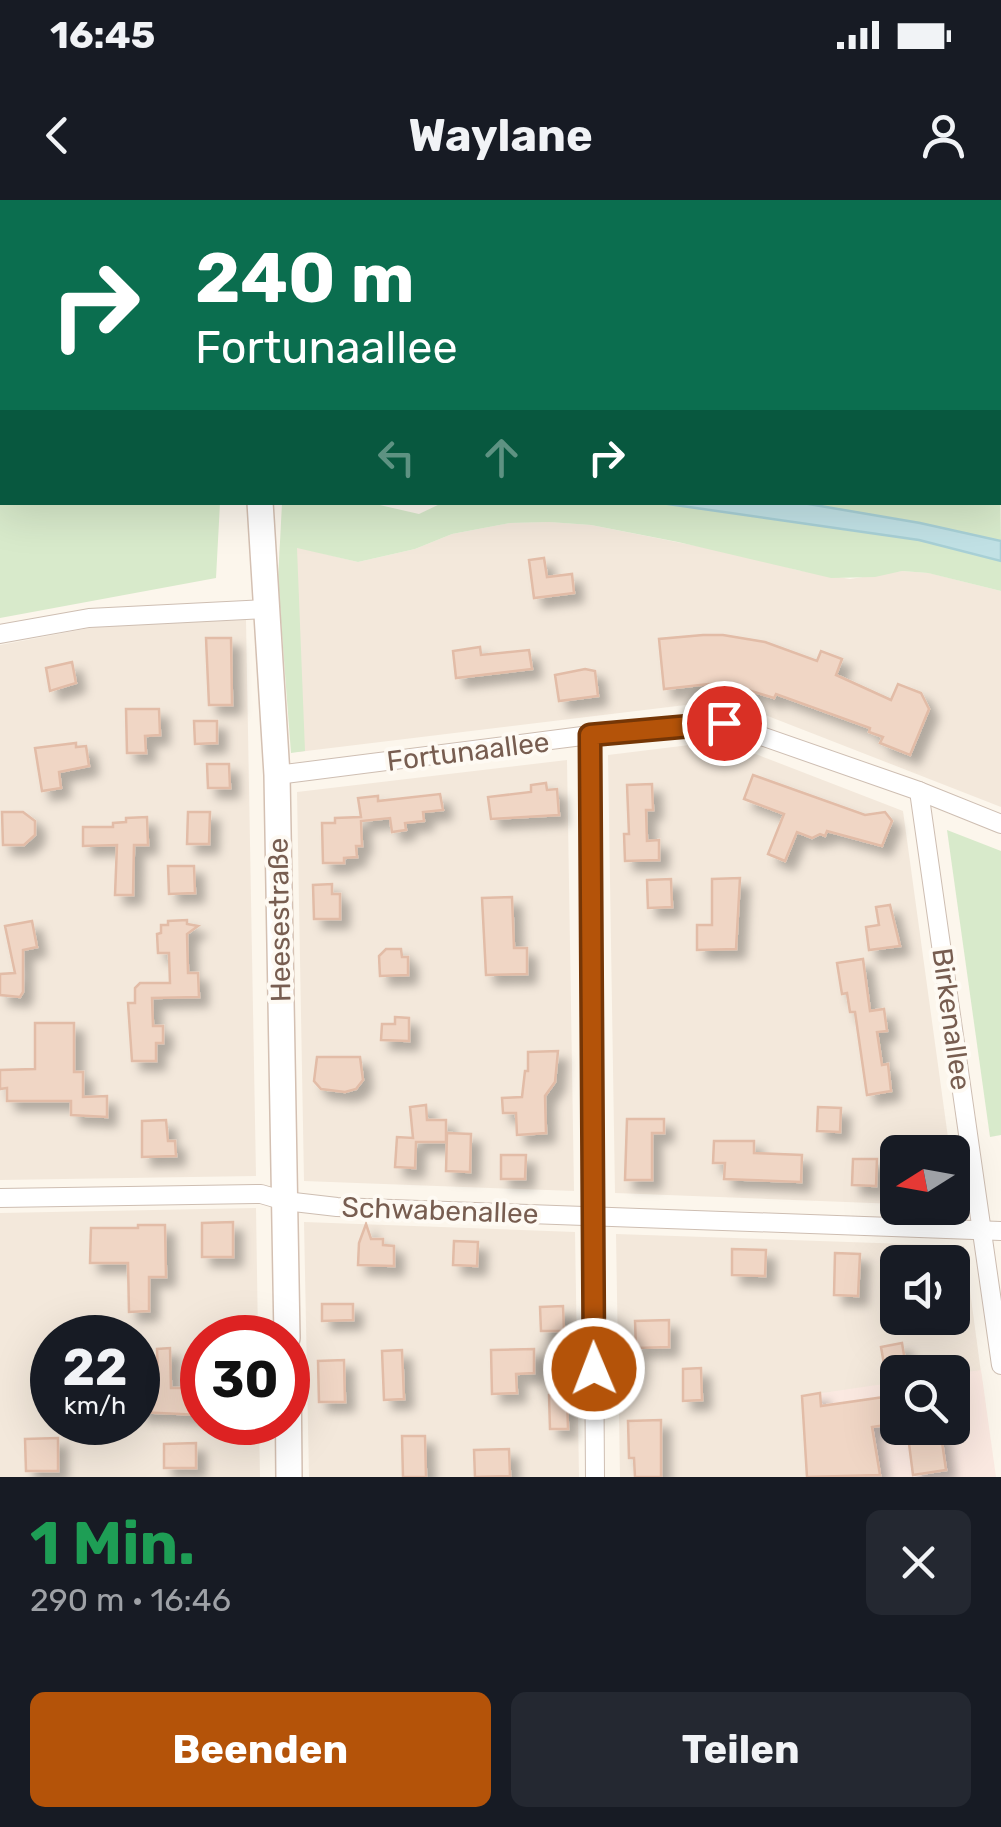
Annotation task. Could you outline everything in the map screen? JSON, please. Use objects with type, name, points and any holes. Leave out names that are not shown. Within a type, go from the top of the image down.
[{"type":"street","name":"Heesestraße","points":[[260,505],[277,775],[287,1315]]},
{"type":"street","points":[[0,634],[89,618],[265,609]]},
{"type":"street","name":"Fortunaallee","points":[[277,775],[590,735],[724,723],[1001,824]]},
{"type":"street","points":[[590,735],[595,1477]]},
{"type":"street","name":"Birkenallee","points":[[919,792],[992,1231],[1001,1365]]},
{"type":"street","name":"Schwabenallee","points":[[0,1198],[261,1194],[285,1202],[337,1206],[992,1231]]},
{"type":"street","points":[[289,1445],[289,1477]]},
{"type":"shaded area","points":[[510,523],[591,525],[850,579],[902,571],[929,573],[1001,591],[1001,807],[727,700],[298,752],[278,581],[280,543],[358,562],[415,549],[452,534]]},
{"type":"shaded area","points":[[246,620],[256,1176],[0,1180],[0,645],[116,623]]},
{"type":"shaded area","points":[[722,741],[903,811],[948,1135],[880,1135],[880,1203],[615,1193],[608,755]]},
{"type":"shaded area","points":[[567,760],[574,1191],[304,1181],[297,792]]},
{"type":"shaded area","points":[[256,1208],[258,1315],[180,1315],[180,1445],[259,1445],[260,1477],[0,1477],[0,1213]]},
{"type":"shaded area","points":[[304,1222],[575,1232],[579,1477],[309,1477],[310,1315],[306,1315]]},
{"type":"shaded area","points":[[616,1234],[935,1245],[880,1245],[880,1335],[970,1335],[970,1291],[995,1477],[620,1477]]},
{"type":"shaded area","points":[[981,1370],[996,1477],[807,1477],[802,1396],[880,1385],[880,1445],[970,1445],[970,1372]]},
{"type":"green space","points":[[0,505],[220,505],[216,578],[0,618]]},
{"type":"green space","points":[[282,505],[380,505],[419,514],[438,505],[675,505],[919,540],[1001,561],[1001,591],[928,573],[902,571],[875,577],[831,578],[678,542],[591,525],[549,522],[510,523],[452,534],[415,549],[358,562],[297,548],[305,751],[291,753],[278,581]]},
{"type":"green space","points":[[810,505],[1000,505],[1001,541]]},
{"type":"green space","points":[[947,830],[1001,851],[1001,1135],[990,1137]]},
{"type":"water","points":[[675,505],[815,505],[920,523],[1001,541],[1001,561],[919,540]]},
{"type":"building","points":[[544,558],[547,577],[572,574],[574,593],[534,598],[529,560]]},
{"type":"building","points":[[703,635],[765,642],[817,661],[821,651],[842,659],[836,675],[891,700],[898,684],[921,693],[929,709],[910,755],[880,743],[883,737],[869,732],[870,728],[776,694],[774,698],[735,686],[709,684],[664,689],[659,639]]},
{"type":"building","points":[[206,638],[231,638],[232,705],[209,705]]},
{"type":"building","points":[[480,647],[481,655],[529,650],[532,669],[456,678],[453,651]]},
{"type":"building","points":[[72,662],[76,683],[50,691],[46,668]]},
{"type":"building","points":[[595,671],[598,696],[559,701],[555,675]]},
{"type":"building","points":[[126,709],[159,709],[160,735],[145,736],[146,753],[127,753]]},
{"type":"building","points":[[194,721],[217,721],[217,743],[195,744]]},
{"type":"building","points":[[76,743],[76,747],[86,746],[89,766],[59,772],[61,788],[42,791],[35,748]]},
{"type":"building","points":[[207,764],[229,764],[230,788],[208,788]]},
{"type":"building","points":[[753,775],[865,815],[885,812],[892,821],[882,846],[827,831],[825,836],[812,838],[797,832],[785,861],[768,854],[784,814],[744,799]]},
{"type":"building","points":[[546,783],[547,790],[557,789],[559,815],[491,819],[488,797],[531,792],[531,785]]},
{"type":"building","points":[[652,784],[653,810],[646,810],[647,841],[659,840],[659,860],[625,861],[624,834],[629,834],[627,785]]},
{"type":"building","points":[[440,794],[443,810],[423,812],[424,821],[405,823],[406,830],[392,832],[390,818],[361,821],[362,846],[356,846],[357,857],[344,858],[344,863],[323,863],[322,823],[361,817],[358,798],[378,796],[378,801]]},
{"type":"building","points":[[2,812],[23,812],[35,821],[35,835],[24,845],[3,845]]},
{"type":"building","points":[[188,812],[210,812],[209,844],[187,844]]},
{"type":"building","points":[[147,817],[148,845],[134,845],[133,895],[115,895],[117,845],[83,846],[83,827],[113,827],[113,823],[126,822],[126,818]]},
{"type":"building","points":[[168,866],[194,866],[195,893],[169,894]]},
{"type":"building","points":[[740,878],[736,949],[697,950],[697,925],[712,925],[712,879]]},
{"type":"building","points":[[671,879],[672,907],[648,908],[647,880]]},
{"type":"building","points":[[332,884],[332,894],[340,894],[340,919],[314,919],[313,885]]},
{"type":"building","points":[[512,897],[514,948],[527,948],[527,974],[486,975],[482,898]]},
{"type":"building","points":[[890,905],[900,946],[869,950],[866,927],[879,925],[876,907]]},
{"type":"building","points":[[187,920],[187,924],[198,926],[187,934],[188,973],[198,973],[199,997],[152,998],[153,1026],[163,1026],[163,1043],[156,1043],[156,1061],[132,1061],[128,1003],[135,1003],[135,988],[140,983],[170,983],[169,953],[158,953],[157,934],[168,921]]},
{"type":"building","points":[[32,921],[37,947],[23,950],[23,992],[20,997],[0,995],[0,974],[15,973],[5,926]]},
{"type":"building","points":[[386,949],[401,949],[402,957],[408,957],[408,975],[380,976],[379,956]]},
{"type":"building","points":[[863,959],[870,1011],[884,1009],[887,1031],[877,1032],[882,1065],[888,1064],[891,1091],[867,1095],[855,1012],[850,1012],[847,993],[842,994],[837,963]]},
{"type":"building","points":[[395,1017],[409,1018],[409,1041],[381,1040],[382,1024],[395,1024]]},
{"type":"building","points":[[35,1023],[74,1023],[74,1072],[83,1072],[83,1097],[107,1096],[107,1117],[71,1115],[71,1101],[7,1101],[7,1088],[0,1089],[0,1070],[35,1069]]},
{"type":"building","points":[[558,1051],[555,1082],[545,1096],[546,1133],[517,1135],[516,1113],[503,1113],[502,1098],[522,1097],[528,1052]]},
{"type":"building","points":[[317,1057],[360,1057],[363,1080],[356,1089],[345,1092],[321,1089],[314,1081]]},
{"type":"building","points":[[426,1105],[427,1120],[446,1120],[446,1142],[416,1142],[415,1168],[395,1167],[397,1137],[413,1138],[410,1107]]},
{"type":"building","points":[[818,1107],[841,1108],[840,1132],[817,1131]]},
{"type":"building","points":[[627,1119],[664,1119],[664,1133],[652,1133],[652,1180],[625,1180]]},
{"type":"building","points":[[166,1120],[168,1141],[175,1141],[176,1156],[142,1157],[142,1121]]},
{"type":"building","points":[[447,1133],[471,1134],[470,1172],[446,1171]]},
{"type":"building","points":[[714,1141],[754,1141],[754,1153],[802,1155],[801,1182],[724,1179],[725,1163],[713,1163]]},
{"type":"building","points":[[501,1155],[526,1155],[525,1179],[501,1179]]},
{"type":"building","points":[[853,1159],[877,1159],[876,1186],[852,1185]]},
{"type":"building","points":[[233,1222],[233,1257],[202,1257],[202,1223]]},
{"type":"building","points":[[366,1224],[371,1239],[383,1239],[383,1245],[394,1246],[394,1266],[358,1265],[359,1243]]},
{"type":"building","points":[[165,1225],[166,1277],[149,1277],[149,1311],[129,1312],[128,1263],[90,1263],[91,1228]]},
{"type":"building","points":[[454,1241],[478,1242],[477,1266],[453,1265]]},
{"type":"building","points":[[732,1249],[766,1250],[765,1276],[732,1275]]},
{"type":"building","points":[[835,1253],[860,1254],[858,1296],[834,1295]]},
{"type":"building","points":[[322,1304],[353,1304],[353,1320],[322,1321]]},
{"type":"building","points":[[563,1306],[564,1331],[541,1331],[540,1307]]},
{"type":"building","points":[[669,1320],[669,1347],[636,1348],[635,1321]]},
{"type":"building","points":[[902,1343],[904,1355],[882,1355],[881,1347]]},
{"type":"building","points":[[170,1348],[171,1388],[180,1388],[180,1414],[160,1413],[160,1349]]},
{"type":"building","points":[[534,1349],[534,1373],[516,1374],[517,1393],[492,1394],[491,1350]]},
{"type":"building","points":[[402,1350],[404,1399],[384,1400],[382,1351]]},
{"type":"building","points":[[344,1360],[345,1402],[319,1402],[318,1361]]},
{"type":"building","points":[[701,1368],[702,1400],[683,1401],[683,1369]]},
{"type":"building","points":[[820,1393],[821,1406],[880,1398],[880,1426],[872,1427],[880,1475],[807,1477],[802,1396]]},
{"type":"building","points":[[549,1395],[567,1395],[568,1429],[550,1429]]},
{"type":"building","points":[[661,1420],[661,1477],[635,1477],[634,1458],[629,1458],[628,1421]]},
{"type":"building","points":[[402,1436],[425,1436],[426,1477],[403,1477]]},
{"type":"building","points":[[25,1439],[30,1439],[30,1445],[58,1445],[58,1471],[26,1471]]},
{"type":"building","points":[[164,1444],[196,1445],[196,1468],[164,1468]]},
{"type":"building","points":[[909,1445],[942,1445],[946,1470],[913,1475]]},
{"type":"building","points":[[509,1449],[510,1476],[475,1477],[474,1450]]},
{"type":"route","points":[[594,1369],[590,735],[724,723]]}]
